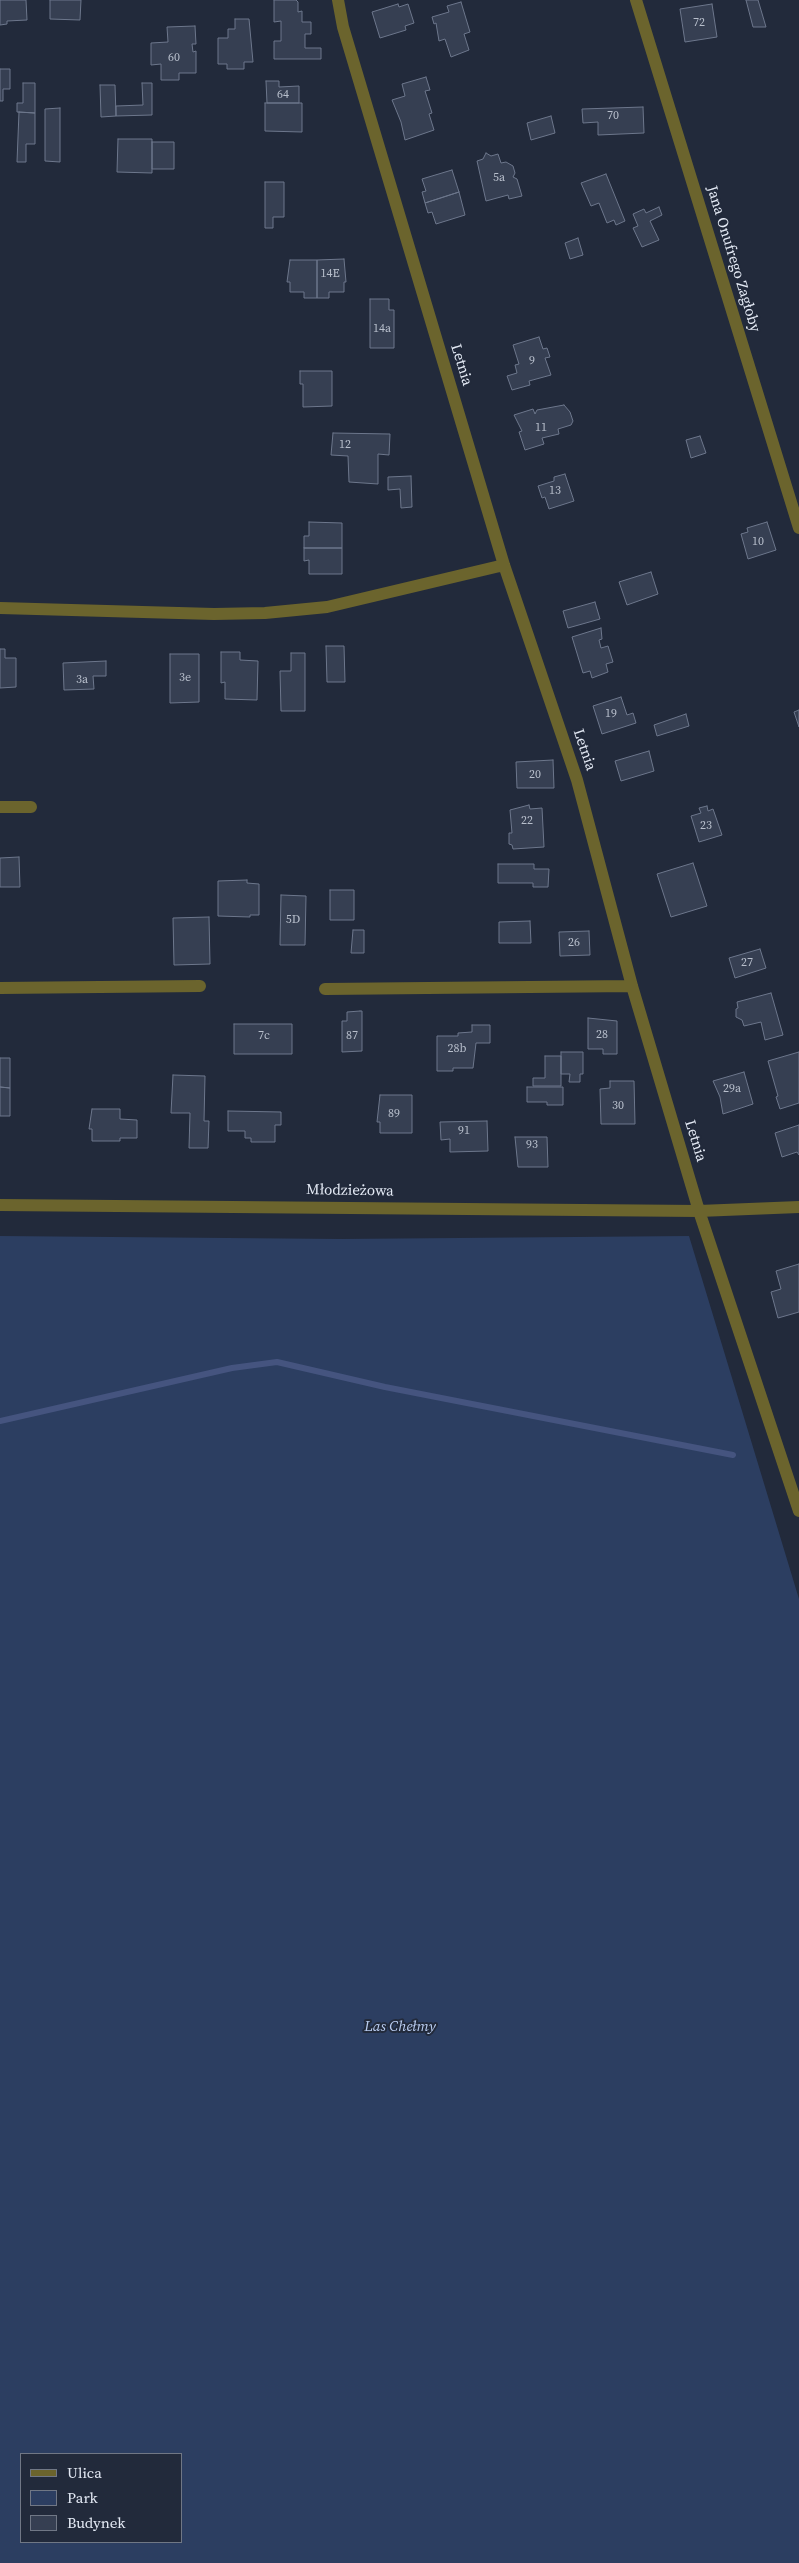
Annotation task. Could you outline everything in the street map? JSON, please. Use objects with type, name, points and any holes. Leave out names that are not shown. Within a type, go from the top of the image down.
[{"type":"street","name":"Letnia","points":[[338,0],[343,27],[504,565],[577,780],[632,986],[699,1211],[799,1511]]},
{"type":"street","name":"Jana Onufrego Zagłoby","points":[[636,0],[799,528]]},
{"type":"street","points":[[0,608],[214,614],[265,613],[327,607],[504,565]]},
{"type":"street","points":[[0,807],[31,807]]},
{"type":"street","points":[[0,988],[200,986]]},
{"type":"street","points":[[325,989],[632,986]]},
{"type":"street","name":"Młodzieżowa","points":[[0,1205],[699,1211],[799,1207]]},
{"type":"green space","name":"Las Chełmy","points":[[0,1236],[341,1239],[689,1236],[799,1599],[799,2563],[0,2563]]},
{"type":"building","points":[[0,0],[26,0],[27,20],[7,21],[7,24],[0,25]]},
{"type":"building","points":[[50,0],[81,0],[80,20],[50,19]]},
{"type":"building","points":[[274,0],[296,0],[298,2],[298,12],[302,11],[302,22],[311,22],[311,34],[305,34],[305,48],[321,48],[321,59],[274,59],[274,41],[281,41],[281,21],[274,22]]},
{"type":"building","points":[[746,0],[758,0],[766,27],[753,27]]},
{"type":"building","points":[[461,2],[470,32],[464,34],[469,50],[451,57],[445,39],[439,41],[436,23],[434,24],[432,17],[449,12],[447,6]]},
{"type":"building","points":[[398,4],[399,7],[408,4],[414,23],[405,26],[406,30],[380,38],[372,12]]},
{"type":"building","points":[[712,4],[717,37],[685,42],[680,9]]},
{"type":"building","points":[[235,19],[249,19],[253,62],[244,62],[244,69],[227,69],[227,64],[218,64],[218,38],[228,38],[228,29],[235,29]]},
{"type":"building","points":[[195,26],[196,44],[192,44],[193,52],[196,51],[196,73],[179,73],[179,80],[161,80],[161,64],[151,65],[151,43],[168,42],[167,27]]},
{"type":"building","points":[[0,69],[10,69],[10,89],[3,89],[3,101],[0,101]]},
{"type":"building","points":[[426,77],[430,90],[425,91],[432,113],[429,114],[434,130],[405,140],[401,122],[392,100],[405,96],[402,84]]},
{"type":"building","points":[[266,81],[279,81],[279,87],[299,86],[299,103],[267,103]]},
{"type":"building","points":[[23,83],[35,83],[35,113],[17,112],[17,103],[23,103]]},
{"type":"building","points":[[142,83],[152,83],[152,115],[116,116],[116,106],[143,105]]},
{"type":"building","points":[[100,85],[115,85],[116,116],[101,117]]},
{"type":"building","points":[[265,103],[302,103],[302,132],[265,131]]},
{"type":"building","points":[[643,107],[644,133],[598,135],[598,122],[583,123],[582,109]]},
{"type":"building","points":[[60,108],[60,162],[45,161],[45,109]]},
{"type":"building","points":[[19,112],[35,113],[35,144],[26,144],[26,162],[17,162]]},
{"type":"building","points":[[551,116],[555,133],[531,140],[527,123]]},
{"type":"building","points":[[118,139],[152,139],[152,173],[117,172]]},
{"type":"building","points":[[152,142],[174,142],[174,169],[152,169]]},
{"type":"building","points":[[486,153],[491,156],[498,154],[501,163],[506,162],[513,166],[515,173],[513,177],[517,179],[522,196],[509,199],[508,195],[486,201],[477,161],[483,159]]},
{"type":"building","points":[[452,170],[459,192],[425,203],[422,192],[426,191],[422,179]]},
{"type":"building","points":[[606,174],[625,221],[616,225],[614,220],[607,223],[599,203],[591,206],[581,183]]},
{"type":"building","points":[[265,182],[284,182],[284,217],[273,217],[273,228],[265,228]]},
{"type":"building","points":[[459,192],[465,215],[436,224],[432,212],[428,213],[425,203]]},
{"type":"building","points":[[659,207],[662,215],[650,221],[659,240],[642,247],[633,228],[638,226],[633,214],[644,209],[646,213]]},
{"type":"building","points":[[578,238],[583,255],[570,259],[565,243]]},
{"type":"building","points":[[344,259],[346,282],[344,282],[344,292],[329,292],[329,298],[317,298],[317,260]]},
{"type":"building","points":[[290,260],[317,260],[317,298],[304,298],[304,292],[290,292],[290,282],[287,282]]},
{"type":"building","points":[[370,299],[389,299],[389,310],[394,310],[394,348],[370,348]]},
{"type":"building","points":[[539,337],[543,349],[547,348],[550,357],[545,358],[551,375],[529,381],[530,385],[512,390],[507,376],[517,373],[515,365],[519,364],[513,345]]},
{"type":"building","points":[[300,371],[332,371],[332,406],[303,407],[303,384],[300,384]]},
{"type":"building","points":[[564,405],[570,412],[573,421],[571,425],[558,429],[559,434],[542,438],[544,444],[525,450],[519,432],[522,431],[514,415],[533,409],[535,414],[537,410]]},
{"type":"building","points":[[333,433],[390,434],[389,455],[378,454],[378,484],[349,482],[348,456],[331,455]]},
{"type":"building","points":[[700,436],[706,453],[691,458],[686,440]]},
{"type":"building","points":[[565,474],[574,501],[549,509],[545,497],[542,498],[538,486],[554,481],[554,477]]},
{"type":"building","points":[[411,476],[412,507],[401,508],[400,489],[388,490],[388,477]]},
{"type":"building","points":[[309,522],[342,523],[342,548],[304,548],[304,536],[309,536]]},
{"type":"building","points":[[767,522],[776,550],[748,559],[741,534],[748,532],[747,528]]},
{"type":"building","points":[[304,548],[342,548],[342,574],[309,574],[309,560],[304,561]]},
{"type":"building","points":[[651,572],[658,594],[627,605],[619,582]]},
{"type":"building","points":[[595,602],[600,619],[568,628],[563,611]]},
{"type":"building","points":[[601,628],[602,639],[599,640],[601,648],[608,646],[613,662],[606,664],[608,672],[592,678],[590,671],[583,673],[572,637]]},
{"type":"building","points":[[326,646],[344,646],[345,682],[327,682]]},
{"type":"building","points":[[0,649],[5,649],[5,658],[16,658],[16,687],[0,688]]},
{"type":"building","points":[[221,652],[240,652],[240,660],[258,661],[257,700],[225,699],[225,682],[221,683]]},
{"type":"building","points":[[291,653],[305,653],[305,711],[281,711],[280,671],[291,671]]},
{"type":"building","points":[[170,654],[199,654],[199,702],[170,703]]},
{"type":"building","points":[[106,661],[106,676],[93,676],[94,689],[64,690],[63,663]]},
{"type":"building","points":[[621,697],[627,715],[633,713],[636,723],[602,734],[593,706]]},
{"type":"building","points":[[799,710],[799,727],[794,712]]},
{"type":"building","points":[[686,714],[689,726],[657,736],[654,725]]},
{"type":"building","points":[[649,751],[654,771],[621,781],[615,761]]},
{"type":"building","points":[[553,760],[554,788],[517,788],[516,762]]},
{"type":"building","points":[[529,805],[530,809],[542,808],[544,847],[513,849],[512,845],[509,844],[509,833],[512,833],[510,810]]},
{"type":"building","points":[[707,806],[708,811],[713,809],[722,835],[699,842],[691,816],[701,813],[699,808]]},
{"type":"building","points":[[19,857],[20,887],[0,887],[0,858]]},
{"type":"building","points":[[693,863],[707,906],[671,917],[657,874]]},
{"type":"building","points":[[498,864],[534,864],[534,869],[549,869],[548,887],[533,887],[533,883],[498,883]]},
{"type":"building","points":[[247,880],[247,883],[259,884],[259,915],[250,915],[250,917],[218,916],[218,881]]},
{"type":"building","points":[[330,890],[354,890],[354,920],[330,920]]},
{"type":"building","points":[[281,895],[306,896],[305,945],[280,945]]},
{"type":"building","points":[[209,917],[210,964],[174,965],[173,918]]},
{"type":"building","points":[[530,921],[531,943],[499,943],[499,922]]},
{"type":"building","points":[[353,930],[364,930],[364,953],[351,953]]},
{"type":"building","points":[[589,931],[590,955],[560,956],[559,932]]},
{"type":"building","points":[[760,949],[766,968],[735,978],[729,958]]},
{"type":"building","points":[[771,993],[783,1035],[765,1040],[761,1022],[744,1026],[742,1020],[736,1017],[736,1009],[738,1008],[737,1002]]},
{"type":"building","points":[[362,1011],[362,1051],[342,1052],[342,1021],[347,1021],[347,1012]]},
{"type":"building","points":[[588,1018],[617,1021],[617,1054],[603,1054],[603,1049],[588,1049]]},
{"type":"building","points":[[234,1024],[292,1024],[292,1054],[234,1054]]},
{"type":"building","points":[[472,1025],[490,1025],[490,1043],[476,1043],[473,1068],[453,1068],[453,1071],[437,1071],[437,1036],[458,1036],[458,1033],[472,1032]]},
{"type":"building","points":[[561,1052],[583,1052],[583,1074],[580,1074],[580,1082],[569,1082],[570,1074],[561,1074]]},
{"type":"building","points":[[799,1052],[799,1103],[780,1109],[768,1061]]},
{"type":"building","points":[[545,1056],[561,1056],[561,1086],[533,1086],[533,1078],[545,1078]]},
{"type":"building","points":[[0,1058],[10,1058],[10,1088],[0,1087]]},
{"type":"building","points":[[744,1072],[753,1104],[723,1114],[720,1097],[713,1081]]},
{"type":"building","points":[[173,1075],[205,1076],[204,1121],[209,1121],[208,1148],[189,1148],[190,1113],[171,1113]]},
{"type":"building","points":[[610,1081],[634,1081],[635,1124],[601,1124],[600,1089],[610,1088]]},
{"type":"building","points":[[0,1087],[10,1088],[10,1116],[0,1116]]},
{"type":"building","points":[[527,1087],[563,1087],[563,1105],[547,1105],[547,1102],[527,1102]]},
{"type":"building","points":[[380,1095],[412,1095],[412,1133],[380,1133],[380,1122],[377,1122]]},
{"type":"building","points":[[92,1109],[120,1109],[120,1119],[137,1120],[137,1138],[120,1138],[120,1141],[92,1141],[92,1129],[89,1129]]},
{"type":"building","points":[[228,1111],[281,1112],[281,1125],[275,1125],[275,1142],[251,1142],[251,1138],[245,1138],[245,1131],[228,1131]]},
{"type":"building","points":[[487,1121],[488,1151],[450,1152],[450,1139],[441,1140],[440,1122]]},
{"type":"building","points":[[799,1125],[799,1155],[797,1152],[782,1157],[775,1133]]},
{"type":"building","points":[[515,1137],[547,1137],[548,1167],[518,1167]]},
{"type":"building","points":[[799,1264],[799,1312],[778,1318],[771,1292],[781,1289],[776,1271]]},
{"type":"waterway","points":[[0,1421],[232,1368],[277,1362],[385,1387],[733,1455]]}]
